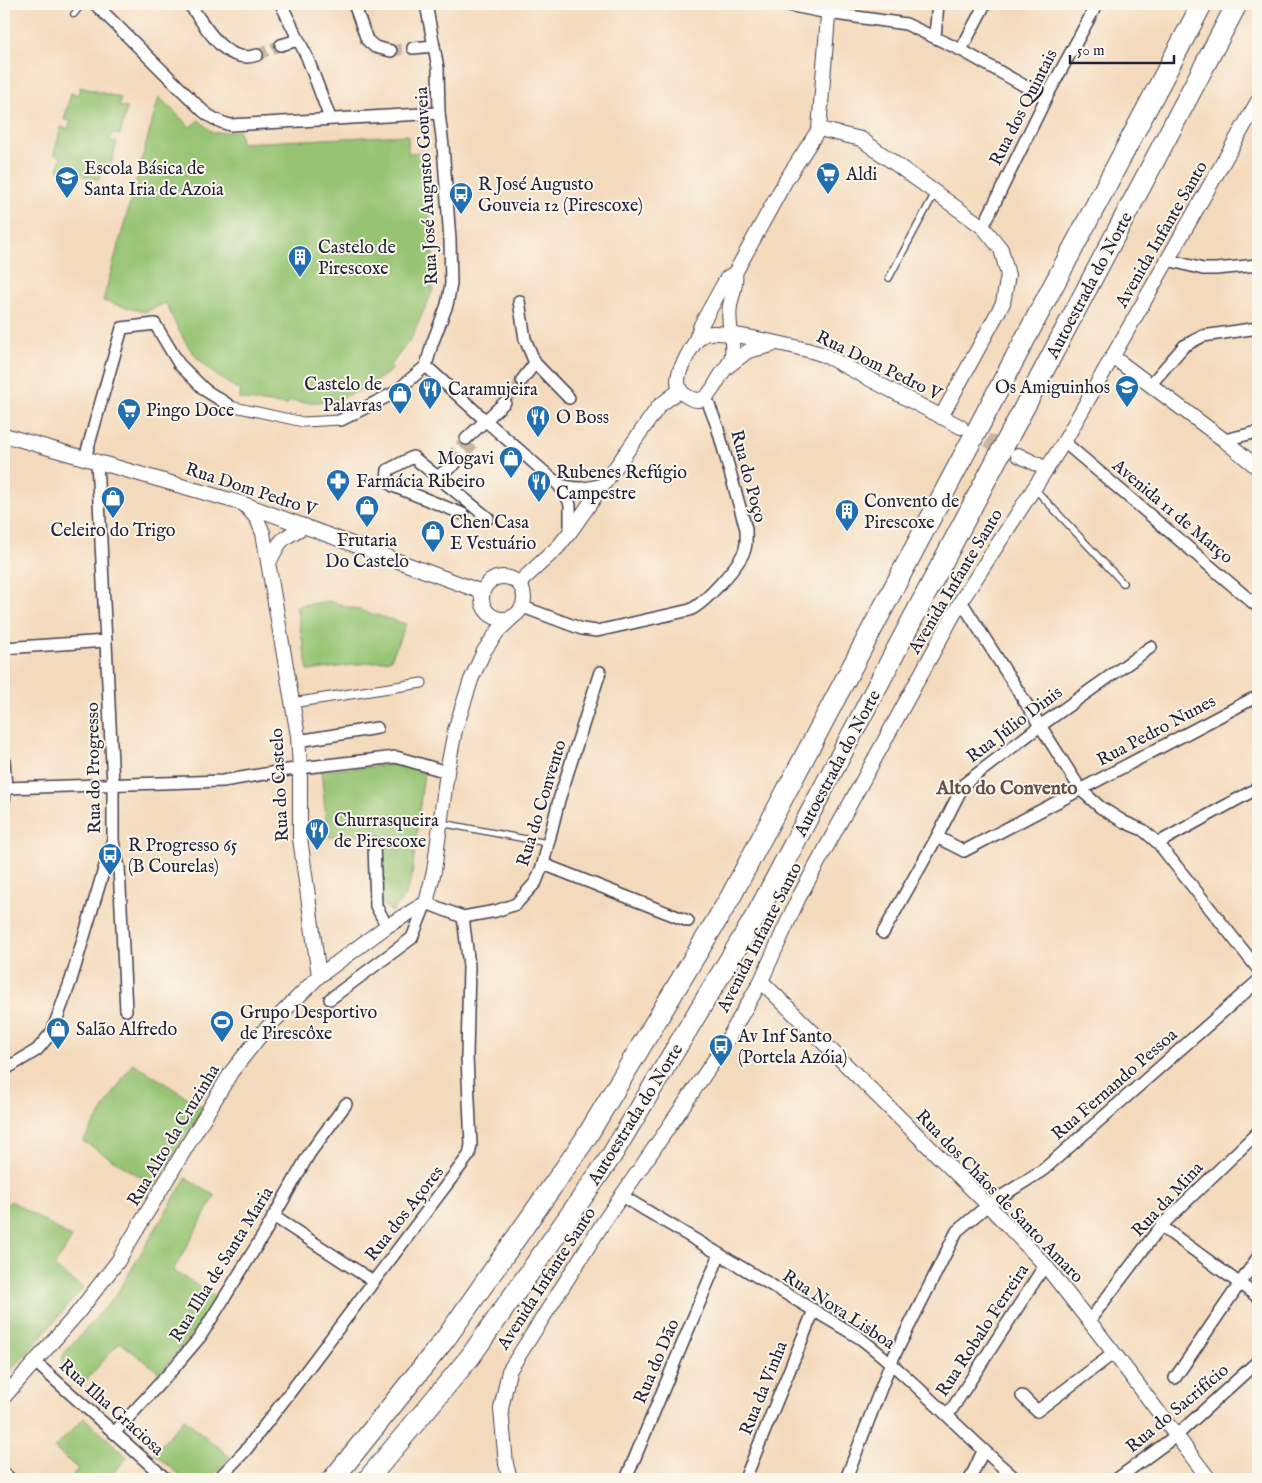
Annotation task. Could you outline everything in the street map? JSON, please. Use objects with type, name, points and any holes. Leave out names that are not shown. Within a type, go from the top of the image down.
[{"type":"highway","name":"Autoestrada do Norte","points":[[333,1479],[446,1338],[584,1141],[730,898],[1202,4]]},
{"type":"highway","name":"Autoestrada do Norte","points":[[368,1479],[470,1357],[610,1158],[757,914],[1237,4]]},
{"type":"street","points":[[95,4],[203,111],[223,123],[230,125],[439,113]]},
{"type":"street","points":[[189,4],[225,50],[236,56],[249,58],[258,55]]},
{"type":"street","points":[[280,4],[307,57],[330,118]]},
{"type":"street","points":[[354,4],[367,40],[375,47],[391,50]]},
{"type":"street","name":"Rua José Augusto Gouveia","points":[[426,4],[438,68],[439,113],[450,230],[451,284],[448,305],[432,344],[426,366]]},
{"type":"street","points":[[783,4],[829,8],[896,21],[914,27],[961,50],[1046,98]]},
{"type":"street","points":[[935,37],[938,4]]},
{"type":"street","points":[[961,50],[985,4]]},
{"type":"street","name":"Rua dos Quintais","points":[[983,227],[1046,98],[1098,4]]},
{"type":"street","points":[[693,347],[701,325],[726,278],[736,273],[786,180],[819,129],[829,8]]},
{"type":"street","points":[[281,44],[298,40]]},
{"type":"street","points":[[413,48],[434,46]]},
{"type":"street","name":"Avenida Infante Santo","points":[[510,1479],[506,1464],[501,1409],[509,1371],[622,1196],[722,1049],[761,981],[798,899],[961,601],[1064,442],[1258,101]]},
{"type":"street","points":[[819,129],[861,139],[983,227],[1001,249],[1008,275],[1003,303],[942,417]]},
{"type":"street","points":[[1168,260],[1203,269],[1258,265]]},
{"type":"street","name":"Rua Dom Pedro V","points":[[706,397],[713,390],[731,360],[729,307],[737,282],[736,273]]},
{"type":"street","points":[[519,301],[525,339],[535,363],[569,398]]},
{"type":"street","name":"Rua do Progresso","points":[[4,1070],[37,1050],[52,1032],[71,980],[113,839],[113,784],[106,641],[91,460],[122,328],[155,324],[179,364],[205,390],[230,406]]},
{"type":"street","points":[[1151,384],[1184,346],[1203,336],[1258,328]]},
{"type":"street","points":[[706,397],[690,398],[680,390],[678,375],[697,340],[705,334],[717,333],[731,341]]},
{"type":"street","name":"Rua Dom Pedro V","points":[[731,341],[800,347],[824,355],[961,427]]},
{"type":"street","name":"Rua Dom Pedro V","points":[[724,370],[748,351],[778,344]]},
{"type":"street","points":[[1113,357],[1151,384],[1258,468]]},
{"type":"street","points":[[522,380],[535,363]]},
{"type":"street","points":[[230,406],[303,422],[341,420],[394,393],[426,366],[482,425],[558,484],[572,489],[580,489],[605,483]]},
{"type":"street","points":[[518,584],[558,548],[659,406],[680,390]]},
{"type":"street","name":"Rua do Poço","points":[[518,612],[582,629],[597,631],[690,610],[708,598],[737,564],[747,543],[746,529],[706,397]]},
{"type":"street","points":[[470,441],[482,425],[505,402]]},
{"type":"street","points":[[1224,440],[1258,432]]},
{"type":"street","name":"Rua Dom Pedro V","points":[[4,435],[244,504],[482,592]]},
{"type":"street","name":"Avenida 11 de Março","points":[[1064,442],[1258,607]]},
{"type":"street","points":[[1018,455],[1047,469]]},
{"type":"street","points":[[463,514],[393,486],[389,483],[386,474],[388,470],[413,457],[488,518]]},
{"type":"street","points":[[438,476],[452,462]]},
{"type":"street","points":[[558,484],[570,506],[570,532]]},
{"type":"street","name":"Rua do Castelo","points":[[244,504],[257,519],[263,533],[292,702],[300,768],[300,838],[319,976]]},
{"type":"street","points":[[269,563],[278,543],[305,526]]},
{"type":"street","points":[[330,999],[412,938],[426,903],[434,872],[447,772],[455,730],[484,651],[498,631],[518,612],[524,595],[513,579],[498,577],[486,585],[482,592],[483,606],[492,617],[499,619],[518,612]]},
{"type":"street","points":[[961,601],[1081,790],[1100,808],[1124,822],[1143,830],[1158,843],[1258,970]]},
{"type":"street","points":[[4,648],[106,641]]},
{"type":"street","name":"Rua Júlio Dinis","points":[[883,933],[938,838],[964,784],[1040,726],[1151,647]]},
{"type":"street","name":"Rua do Convento","points":[[463,917],[496,911],[516,904],[536,882],[600,672]]},
{"type":"street","points":[[292,702],[422,683]]},
{"type":"street","name":"Rua Pedro Nunes","points":[[938,838],[964,851],[1252,699],[1258,699]]},
{"type":"street","points":[[298,741],[377,728]]},
{"type":"street","points":[[5,788],[223,781],[300,768],[396,757],[447,772]]},
{"type":"street","points":[[4,760],[4,800]]},
{"type":"street","points":[[1158,843],[1258,788]]},
{"type":"street","points":[[113,839],[119,867],[126,1010]]},
{"type":"street","points":[[374,843],[376,906],[387,926]]},
{"type":"street","points":[[543,864],[688,921]]},
{"type":"street","points":[[426,903],[463,917]]},
{"type":"street","name":"Rua Alto da Cruzinha","points":[[4,1397],[96,1290],[118,1261],[232,1071],[264,1031],[319,976],[387,926],[426,903]]},
{"type":"street","name":"Rua dos Açores","points":[[218,1479],[245,1451],[466,1160],[470,1150],[467,1054],[469,969],[463,917]]},
{"type":"street","name":"Rua dos Chãos de Santo Amaro","points":[[761,981],[988,1205],[1045,1265],[1209,1479]]},
{"type":"street","name":"Rua Fernando Pessoa","points":[[846,1479],[892,1362],[957,1231],[988,1205],[1043,1170],[1258,981]]},
{"type":"street","name":"Rua Ilha de Santa Maria","points":[[114,1433],[200,1337],[309,1154],[346,1104]]},
{"type":"street","name":"Rua da Mina","points":[[1089,1320],[1161,1226],[1258,1132]]},
{"type":"street","name":"Rua Nova Lisboa","points":[[622,1196],[860,1338],[892,1362],[983,1451],[1016,1479]]},
{"type":"street","points":[[273,1216],[373,1281]]},
{"type":"street","points":[[1161,1226],[1258,1297]]},
{"type":"street","name":"Rua do Dão","points":[[626,1479],[720,1256]]},
{"type":"street","points":[[1175,1378],[1239,1282],[1258,1257]]},
{"type":"street","name":"Rua Robalo Ferreira","points":[[948,1415],[1045,1265]]},
{"type":"street","name":"Rua da Vinha","points":[[745,1479],[814,1310]]},
{"type":"street","points":[[1022,1396],[1037,1411],[1114,1353]]},
{"type":"street","name":"Rua do Sacrifício","points":[[1117,1479],[1176,1435],[1258,1361]]},
{"type":"street","name":"Rua Ilha Graciosa","points":[[35,1362],[166,1479]]},
{"type":"street","points":[[970,1479],[983,1451]]},
{"type":"street","points":[[4,1474],[10,1479]]},
{"type":"lane","points":[[74,14],[82,4]]},
{"type":"lane","points":[[889,278],[935,193]]},
{"type":"lane","points":[[1034,488],[1123,583]]},
{"type":"lane","points":[[441,823],[547,843]]},
{"type":"green space","points":[[80,87],[121,98],[119,106],[127,108],[120,135],[112,133],[110,140],[117,142],[110,169],[103,167],[99,180],[58,169],[61,156],[54,154],[61,127],[68,129],[71,121],[64,120],[71,93],[78,95]]},
{"type":"green space","points":[[159,97],[190,127],[199,120],[213,133],[239,131],[241,143],[408,135],[408,153],[425,152],[433,258],[433,290],[412,337],[390,366],[393,369],[357,392],[331,400],[318,402],[289,401],[287,405],[239,399],[241,391],[214,373],[194,354],[180,332],[166,303],[144,312],[103,301]]},
{"type":"green space","points":[[329,601],[406,624],[391,659],[308,671],[296,606]]},
{"type":"green space","points":[[398,764],[424,771],[412,875],[406,894],[392,912],[381,903],[377,838],[372,834],[328,837],[321,771]]},
{"type":"green space","points":[[133,1063],[204,1108],[155,1186],[83,1141]]},
{"type":"green space","points":[[186,1178],[215,1196],[173,1271],[218,1297],[203,1321],[160,1373],[120,1342],[81,1386],[62,1369],[63,1355],[116,1295]]},
{"type":"green space","points":[[11,1201],[72,1238],[54,1267],[83,1288],[4,1377],[4,1206]]},
{"type":"green space","points":[[84,1418],[128,1457],[107,1479],[69,1479],[78,1469],[54,1448]]},
{"type":"green space","points":[[184,1419],[230,1457],[210,1479],[184,1479],[154,1453]]},
{"type":"tunnel","points":[[257,55],[281,45]]},
{"type":"tunnel","points":[[391,51],[413,48]]},
{"type":"tunnel","points":[[505,402],[522,380]]},
{"type":"tunnel","points":[[968,431],[1010,451]]},
{"type":"tunnel","points":[[449,459],[466,439]]},
{"type":"tunnel","points":[[455,464],[473,444]]},
{"type":"place","name":"Aldi","points":[[828,195]]},
{"type":"place","name":"Escola Básica de Santa Iria de Azoia","points":[[67,199]]},
{"type":"place","name":"R José Augusto Gouveia 12 (Pirescoxe)","points":[[461,215]]},
{"type":"place","name":"Castelo de Pirescoxe","points":[[300,278]]},
{"type":"place","name":"Os Amiguinhos","points":[[1127,408]]},
{"type":"place","name":"Caramujeira","points":[[430,410]]},
{"type":"place","name":"Castelo de Palavras","points":[[400,415]]},
{"type":"place","name":"Pingo Doce","points":[[129,431]]},
{"type":"place","name":"O Boss","points":[[538,438]]},
{"type":"place","name":"Mogavi","points":[[511,479]]},
{"type":"place","name":"Farmácia Ribeiro","points":[[338,502]]},
{"type":"place","name":"Rubenes Refúgio Campestre","points":[[539,503]]},
{"type":"place","name":"Celeiro do Trigo","points":[[113,519]]},
{"type":"place","name":"Frutaria Do Castelo","points":[[367,528]]},
{"type":"place","name":"Convento de Pirescoxe","points":[[847,532]]},
{"type":"place","name":"Chen Casa E Vestuário","points":[[433,553]]},
{"type":"place","name":"Churrasqueira de Pirescoxe","points":[[317,851]]},
{"type":"place","name":"R Progresso 65 (B Courelas)","points":[[110,876]]},
{"type":"place","name":"Grupo Desportivo de Pirescôxe","points":[[222,1043]]},
{"type":"place","name":"Salão Alfredo","points":[[58,1050]]},
{"type":"place","name":"Av Inf Santo (Portela Azóia)","points":[[721,1067]]},
{"type":"district","name":"Alto do Convento","points":[[1007,787]]}]
